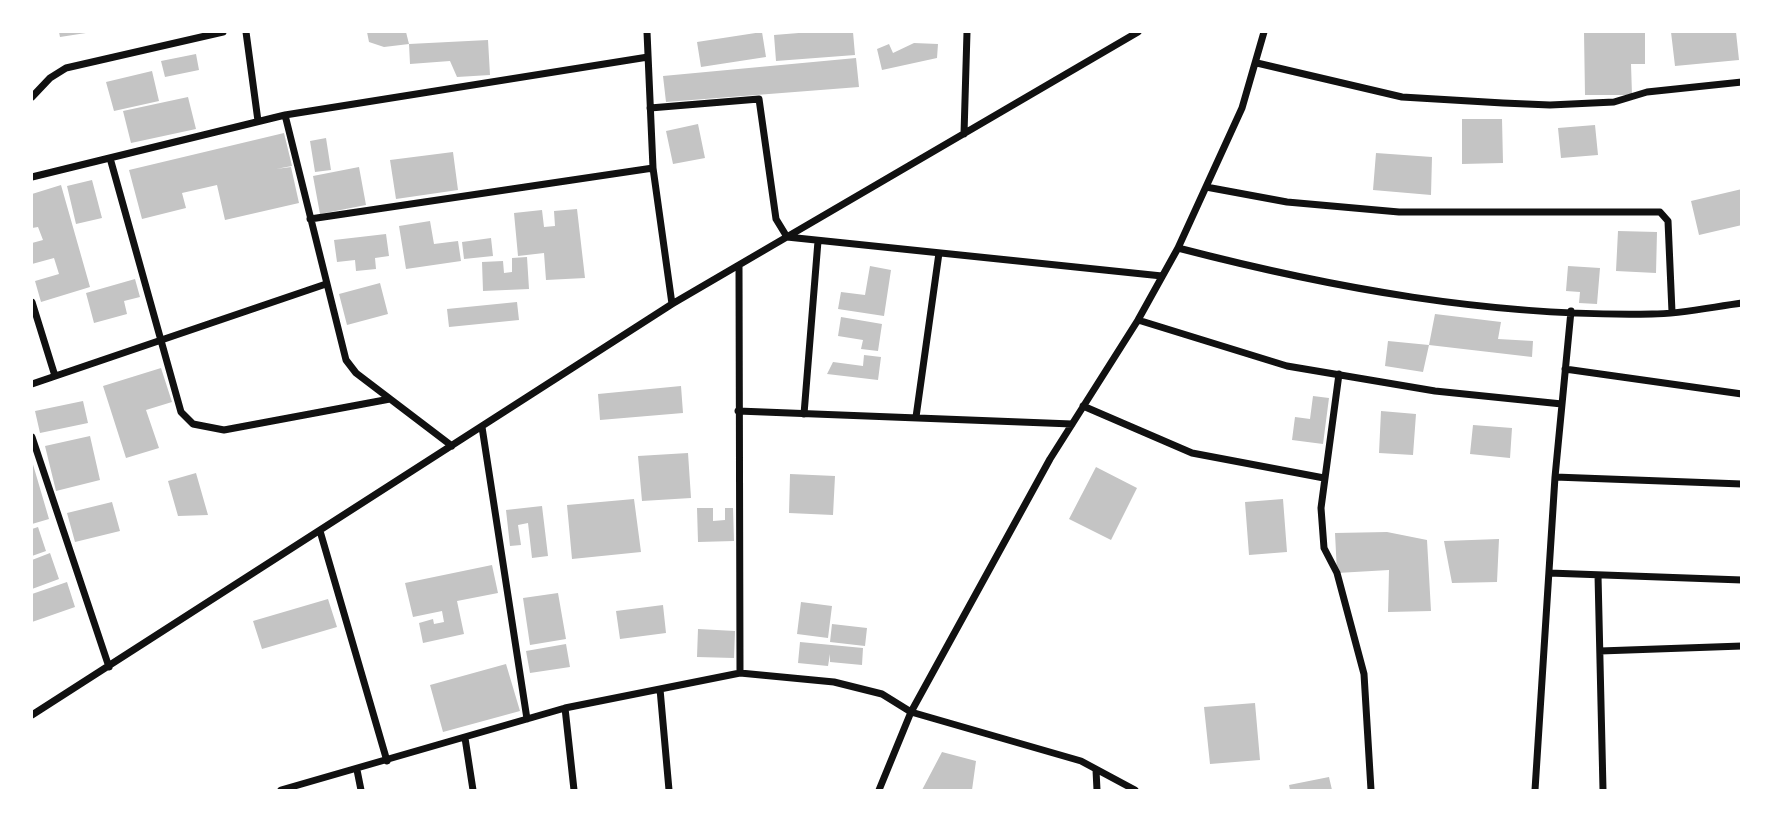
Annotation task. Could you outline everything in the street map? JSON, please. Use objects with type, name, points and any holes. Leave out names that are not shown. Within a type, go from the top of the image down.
[{"type":"street","points":[[32,97],[50,78],[66,68],[223,32]]},
{"type":"street","points":[[246,32],[258,121]]},
{"type":"street","points":[[647,32],[653,168],[672,304]]},
{"type":"street","points":[[964,134],[967,32]]},
{"type":"street","points":[[32,715],[672,304],[1138,32]]},
{"type":"street","points":[[879,790],[911,712],[1072,424],[1138,320],[1178,248],[1242,108],[1264,32]]},
{"type":"street","points":[[32,177],[285,115],[648,57]]},
{"type":"street","points":[[1257,63],[1402,97],[1515,104],[1614,102],[1647,92],[1741,82]]},
{"type":"street","points":[[650,108],[759,99],[776,219],[787,237]]},
{"type":"street","points":[[285,115],[346,360],[356,373],[452,446]]},
{"type":"street","points":[[110,158],[181,412],[193,424],[224,430],[390,399]]},
{"type":"street","points":[[310,219],[653,168]]},
{"type":"street","points":[[1206,187],[1287,202],[1399,212],[1660,212],[1668,221],[1672,312]]},
{"type":"street","points":[[787,237],[1162,276]]},
{"type":"street","points":[[804,414],[818,241]]},
{"type":"street","points":[[1178,248],[1285,275],[1442,303],[1654,314],[1741,303]]},
{"type":"street","points":[[916,417],[939,253]]},
{"type":"street","points":[[739,265],[740,673]]},
{"type":"street","points":[[32,384],[326,284]]},
{"type":"street","points":[[32,302],[55,376]]},
{"type":"street","points":[[1535,790],[1555,477],[1571,311]]},
{"type":"street","points":[[1138,320],[1265,360],[1436,391],[1562,404]]},
{"type":"street","points":[[1565,369],[1741,394]]},
{"type":"street","points":[[1339,374],[1321,508],[1324,548],[1337,573],[1364,674],[1371,790]]},
{"type":"street","points":[[1083,406],[1192,453],[1324,478]]},
{"type":"street","points":[[738,411],[1072,424]]},
{"type":"street","points":[[482,427],[527,719]]},
{"type":"street","points":[[32,437],[109,667]]},
{"type":"street","points":[[1555,477],[1741,484]]},
{"type":"street","points":[[320,531],[387,761]]},
{"type":"street","points":[[1549,573],[1741,580]]},
{"type":"street","points":[[1598,575],[1603,790]]},
{"type":"street","points":[[1600,651],[1741,646]]},
{"type":"street","points":[[281,790],[565,708],[740,673],[834,682],[882,694],[911,712],[1081,761],[1135,790]]},
{"type":"street","points":[[660,689],[669,790]]},
{"type":"street","points":[[565,708],[574,790]]},
{"type":"street","points":[[465,738],[472,790]]},
{"type":"street","points":[[357,770],[361,790]]},
{"type":"street","points":[[1096,770],[1097,790]]},
{"type":"building","points":[[59,32],[86,32],[86,33],[60,37]]},
{"type":"building","points":[[367,32],[406,32],[409,44],[384,47],[369,42]]},
{"type":"building","points":[[762,32],[766,57],[701,67],[697,42]]},
{"type":"building","points":[[853,32],[855,55],[776,61],[774,35]]},
{"type":"building","points":[[1584,32],[1645,32],[1645,64],[1631,64],[1632,95],[1585,95]]},
{"type":"building","points":[[1671,32],[1736,32],[1739,60],[1675,66]]},
{"type":"building","points":[[488,40],[490,75],[457,77],[450,61],[410,64],[409,44]]},
{"type":"building","points":[[914,43],[938,44],[937,58],[882,70],[877,49],[889,44],[893,53]]},
{"type":"building","points":[[196,54],[199,70],[165,77],[161,61]]},
{"type":"building","points":[[856,58],[859,87],[666,102],[663,76]]},
{"type":"building","points":[[152,71],[159,101],[114,111],[106,82]]},
{"type":"building","points":[[188,97],[196,129],[131,143],[123,111]]},
{"type":"building","points":[[1462,119],[1502,119],[1503,163],[1462,164]]},
{"type":"building","points":[[698,124],[705,158],[673,164],[666,131]]},
{"type":"building","points":[[1595,125],[1598,155],[1561,158],[1558,128]]},
{"type":"building","points":[[284,133],[292,166],[276,169],[291,167],[299,203],[225,220],[217,185],[182,193],[186,208],[142,219],[129,170]]},
{"type":"building","points":[[326,138],[331,170],[315,172],[310,141]]},
{"type":"building","points":[[453,152],[458,190],[396,199],[390,160]]},
{"type":"building","points":[[1376,153],[1432,157],[1431,195],[1373,190]]},
{"type":"building","points":[[359,167],[366,205],[320,214],[313,176]]},
{"type":"building","points":[[92,180],[102,218],[76,224],[67,186]]},
{"type":"building","points":[[61,185],[90,287],[41,302],[35,281],[59,274],[54,258],[32,264],[32,243],[43,240],[38,227],[32,228],[32,194]]},
{"type":"building","points":[[1742,189],[1742,225],[1699,235],[1691,201]]},
{"type":"building","points":[[577,209],[585,278],[546,280],[544,253],[518,256],[514,213],[542,210],[544,227],[555,226],[554,211]]},
{"type":"building","points":[[430,221],[434,244],[458,241],[461,261],[406,269],[399,226]]},
{"type":"building","points":[[1618,231],[1657,232],[1656,273],[1616,271]]},
{"type":"building","points":[[386,234],[389,256],[375,258],[376,269],[356,271],[355,260],[337,262],[334,240]]},
{"type":"building","points":[[491,238],[493,256],[464,259],[462,242]]},
{"type":"building","points":[[527,257],[529,289],[483,291],[482,262],[503,261],[504,273],[512,272],[512,258]]},
{"type":"building","points":[[870,266],[891,270],[884,316],[838,309],[841,292],[865,295]]},
{"type":"building","points":[[1568,266],[1600,268],[1597,304],[1579,303],[1580,292],[1566,291]]},
{"type":"building","points":[[135,279],[140,297],[124,301],[127,314],[94,323],[86,293]]},
{"type":"building","points":[[380,283],[388,314],[347,325],[339,294]]},
{"type":"building","points":[[517,302],[519,320],[449,327],[447,309]]},
{"type":"building","points":[[1435,314],[1501,322],[1498,339],[1533,341],[1532,357],[1429,345]]},
{"type":"building","points":[[841,317],[882,324],[878,351],[861,349],[863,340],[838,336]]},
{"type":"building","points":[[1388,341],[1429,345],[1423,372],[1385,366]]},
{"type":"building","points":[[864,355],[881,357],[878,380],[827,374],[833,362],[863,366]]},
{"type":"building","points":[[161,368],[172,402],[146,410],[159,448],[126,458],[103,386]]},
{"type":"building","points":[[681,386],[683,413],[600,420],[598,394]]},
{"type":"building","points":[[1313,396],[1329,398],[1323,444],[1292,440],[1295,417],[1310,419]]},
{"type":"building","points":[[83,401],[88,423],[40,433],[35,411]]},
{"type":"building","points":[[1381,411],[1416,414],[1413,455],[1379,453]]},
{"type":"building","points":[[1473,425],[1512,428],[1510,458],[1470,454]]},
{"type":"building","points":[[90,436],[100,480],[56,491],[45,446]]},
{"type":"building","points":[[688,453],[691,498],[642,501],[638,456]]},
{"type":"building","points":[[32,461],[49,519],[32,524]]},
{"type":"building","points":[[1096,467],[1137,488],[1111,540],[1069,519]]},
{"type":"building","points":[[196,473],[208,515],[178,516],[168,481]]},
{"type":"building","points":[[790,474],[835,476],[833,515],[789,513]]},
{"type":"building","points":[[634,499],[641,552],[572,559],[567,505]]},
{"type":"building","points":[[1283,499],[1287,552],[1249,555],[1245,502]]},
{"type":"building","points":[[112,502],[120,531],[75,542],[67,513]]},
{"type":"building","points":[[542,506],[548,556],[532,558],[528,523],[518,525],[521,545],[510,546],[506,510]]},
{"type":"building","points":[[697,508],[713,508],[713,521],[725,520],[725,508],[733,508],[734,541],[698,542]]},
{"type":"building","points":[[38,527],[46,551],[32,556],[32,529]]},
{"type":"building","points":[[1387,532],[1427,540],[1431,611],[1388,612],[1389,570],[1337,573],[1335,533]]},
{"type":"building","points":[[1499,539],[1497,582],[1452,583],[1444,541]]},
{"type":"building","points":[[50,553],[59,579],[32,589],[32,560]]},
{"type":"building","points":[[492,565],[498,593],[457,601],[464,634],[423,643],[419,623],[433,619],[434,624],[444,622],[442,611],[413,617],[405,583]]},
{"type":"building","points":[[67,582],[75,607],[32,622],[32,594]]},
{"type":"building","points":[[558,593],[566,639],[530,645],[523,598]]},
{"type":"building","points":[[328,599],[337,627],[262,649],[253,621]]},
{"type":"building","points":[[801,602],[832,606],[828,638],[797,634]]},
{"type":"building","points":[[663,605],[666,633],[620,639],[616,611]]},
{"type":"building","points":[[832,624],[867,628],[865,646],[830,642]]},
{"type":"building","points":[[698,629],[735,631],[734,658],[697,657]]},
{"type":"building","points":[[800,642],[863,648],[862,665],[830,662],[830,654],[828,666],[798,663]]},
{"type":"building","points":[[566,644],[570,667],[530,673],[526,651]]},
{"type":"building","points":[[506,664],[520,711],[443,732],[430,685]]},
{"type":"building","points":[[1255,703],[1260,760],[1210,764],[1204,707]]},
{"type":"building","points":[[942,752],[976,761],[972,790],[922,790]]},
{"type":"building","points":[[1329,777],[1332,790],[1290,790],[1289,785]]}]
